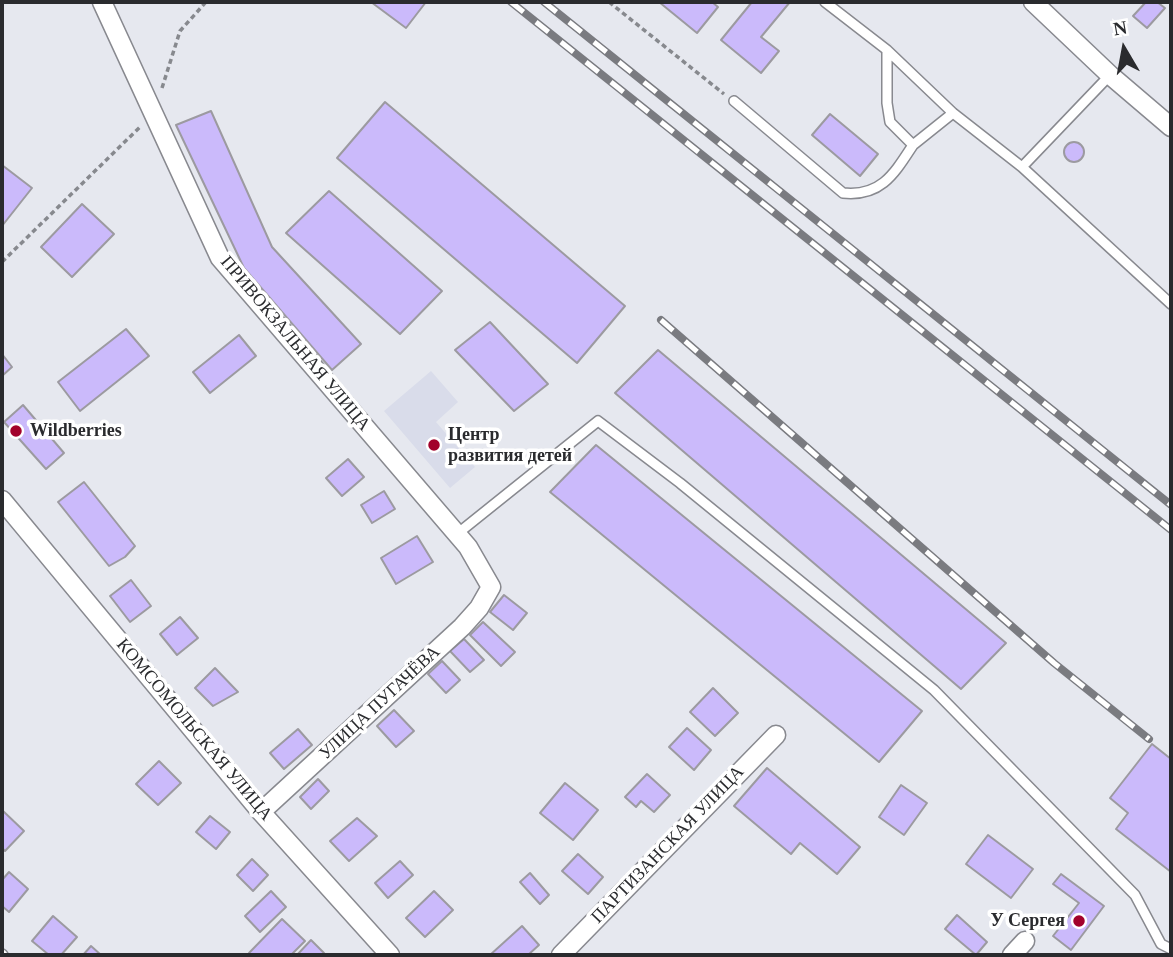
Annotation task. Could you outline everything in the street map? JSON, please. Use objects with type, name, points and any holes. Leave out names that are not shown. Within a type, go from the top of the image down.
[{"type":"street","name":"ПРИВОКЗАЛЬНАЯ УЛИЦА","points":[[102,2],[220,258],[468,547],[491,587]]},
{"type":"street","points":[[1033,2],[1110,75],[1171,127]]},
{"type":"street","name":"КОМСОМОЛЬСКАЯ УЛИЦА","points":[[2,500],[261,812],[390,955]]},
{"type":"street","name":"УЛИЦА ПУГАЧЁВА","points":[[261,812],[462,627],[479,608],[491,587]]},
{"type":"street","name":"ПАРТИЗАНСКАЯ УЛИЦА","points":[[561,955],[776,735]]},
{"type":"street","points":[[1012,955],[1025,941]]},
{"type":"lane","points":[[825,2],[887,50],[953,113],[1022,167],[1171,304]]},
{"type":"lane","points":[[887,50],[887,103],[890,122],[914,145]]},
{"type":"lane","points":[[1022,167],[1110,75]]},
{"type":"lane","points":[[734,102],[843,193],[858,194],[884,184],[914,145],[953,113]]},
{"type":"lane","points":[[457,534],[598,421],[680,483],[934,690],[1135,895],[1161,944],[1171,949]]},
{"type":"path","points":[[2,262],[154,113],[180,31],[206,2]]},
{"type":"path","points":[[609,2],[734,102]]},
{"type":"shaded area","name":"Центр развития детей","points":[[431,371],[458,402],[436,422],[475,467],[450,488],[384,411]]},
{"type":"building","points":[[371,2],[426,2],[406,28]]},
{"type":"building","points":[[659,2],[712,2],[718,7],[697,33]]},
{"type":"building","points":[[752,2],[790,2],[761,37],[779,51],[761,73],[721,40]]},
{"type":"building","points":[[1146,2],[1157,2],[1165,8],[1147,28],[1133,16]]},
{"type":"building","points":[[385,102],[625,306],[577,363],[337,158]]},
{"type":"building","points":[[211,111],[272,247],[361,344],[332,370],[244,268],[176,125]]},
{"type":"building","points":[[830,114],[878,154],[860,176],[812,135]]},
{"type":"building","points":[[1074,142],[1081,145],[1084,152],[1081,159],[1074,162],[1067,159],[1064,152],[1067,145]]},
{"type":"building","points":[[2,165],[32,188],[2,226]]},
{"type":"building","points":[[329,191],[442,291],[400,334],[286,233]]},
{"type":"building","points":[[82,204],[114,234],[72,277],[41,247]]},
{"type":"building","points":[[490,322],[548,384],[514,411],[455,350]]},
{"type":"building","points":[[126,329],[149,356],[80,411],[58,382]]},
{"type":"building","points":[[239,335],[256,356],[210,393],[193,372]]},
{"type":"building","points":[[658,350],[1006,643],[961,689],[615,393]]},
{"type":"building","points":[[2,354],[12,367],[2,376]]},
{"type":"building","points":[[23,405],[64,453],[46,469],[4,422]]},
{"type":"building","points":[[596,445],[922,711],[879,762],[550,492]]},
{"type":"building","points":[[348,459],[364,477],[342,496],[326,478]]},
{"type":"building","points":[[84,482],[135,546],[125,557],[109,566],[58,502]]},
{"type":"building","points":[[384,491],[395,509],[372,523],[361,505]]},
{"type":"building","points":[[417,536],[433,562],[396,584],[381,558]]},
{"type":"building","points":[[131,580],[151,606],[130,622],[110,596]]},
{"type":"building","points":[[504,595],[527,613],[513,630],[490,612]]},
{"type":"building","points":[[180,617],[198,638],[177,655],[160,634]]},
{"type":"building","points":[[483,622],[515,652],[501,666],[470,635]]},
{"type":"building","points":[[464,639],[484,660],[470,672],[450,651]]},
{"type":"building","points":[[442,661],[460,680],[446,693],[428,674]]},
{"type":"building","points":[[215,668],[238,692],[213,706],[195,688]]},
{"type":"building","points":[[713,688],[738,713],[715,736],[690,712]]},
{"type":"building","points":[[394,710],[414,731],[396,747],[377,726]]},
{"type":"building","points":[[687,728],[711,750],[694,770],[669,747]]},
{"type":"building","points":[[298,729],[312,745],[284,769],[270,753]]},
{"type":"building","points":[[1152,744],[1171,759],[1171,872],[1116,829],[1128,813],[1110,798]]},
{"type":"building","points":[[159,761],[181,783],[158,805],[136,784]]},
{"type":"building","points":[[767,768],[860,847],[837,874],[800,843],[791,854],[734,806]]},
{"type":"building","points":[[647,774],[670,795],[654,812],[641,801],[636,807],[625,797]]},
{"type":"building","points":[[318,779],[329,791],[311,809],[300,797]]},
{"type":"building","points":[[565,783],[598,810],[573,840],[540,813]]},
{"type":"building","points":[[901,785],[927,803],[904,835],[879,817]]},
{"type":"building","points":[[2,810],[24,831],[5,851],[2,848]]},
{"type":"building","points":[[210,816],[230,832],[216,849],[196,832]]},
{"type":"building","points":[[357,818],[377,836],[349,861],[330,841]]},
{"type":"building","points":[[988,835],[1033,869],[1011,898],[966,864]]},
{"type":"building","points":[[578,854],[603,877],[588,894],[562,871]]},
{"type":"building","points":[[252,859],[268,875],[253,891],[237,875]]},
{"type":"building","points":[[400,861],[413,875],[388,898],[375,883]]},
{"type":"building","points":[[9,872],[28,889],[9,912],[2,906],[2,880]]},
{"type":"building","points":[[530,873],[549,895],[540,904],[520,882]]},
{"type":"building","name":"У Сергея","points":[[1061,874],[1104,906],[1071,950],[1053,936],[1079,903],[1053,884]]},
{"type":"building","points":[[271,891],[286,907],[260,932],[245,916]]},
{"type":"building","points":[[434,891],[453,910],[425,937],[406,918]]},
{"type":"building","points":[[957,915],[987,942],[976,955],[945,929]]},
{"type":"building","points":[[53,916],[77,937],[61,955],[49,955],[32,941]]},
{"type":"building","points":[[282,919],[305,941],[291,955],[249,953]]},
{"type":"building","points":[[522,926],[539,945],[528,955],[490,955]]},
{"type":"building","points":[[311,940],[324,953],[297,955]]},
{"type":"building","points":[[91,946],[101,955],[83,955]]},
{"type":"railway","points":[[511,2],[1171,530]]},
{"type":"railway","points":[[544,2],[1171,505]]},
{"type":"railway","points":[[661,320],[1054,663],[1149,739]]},
{"type":"place","name":"Wildberries","points":[[16,431]]},
{"type":"place","name":"Центр развития детей","points":[[434,445]]},
{"type":"place","name":"У Сергея","points":[[1079,921]]}]
